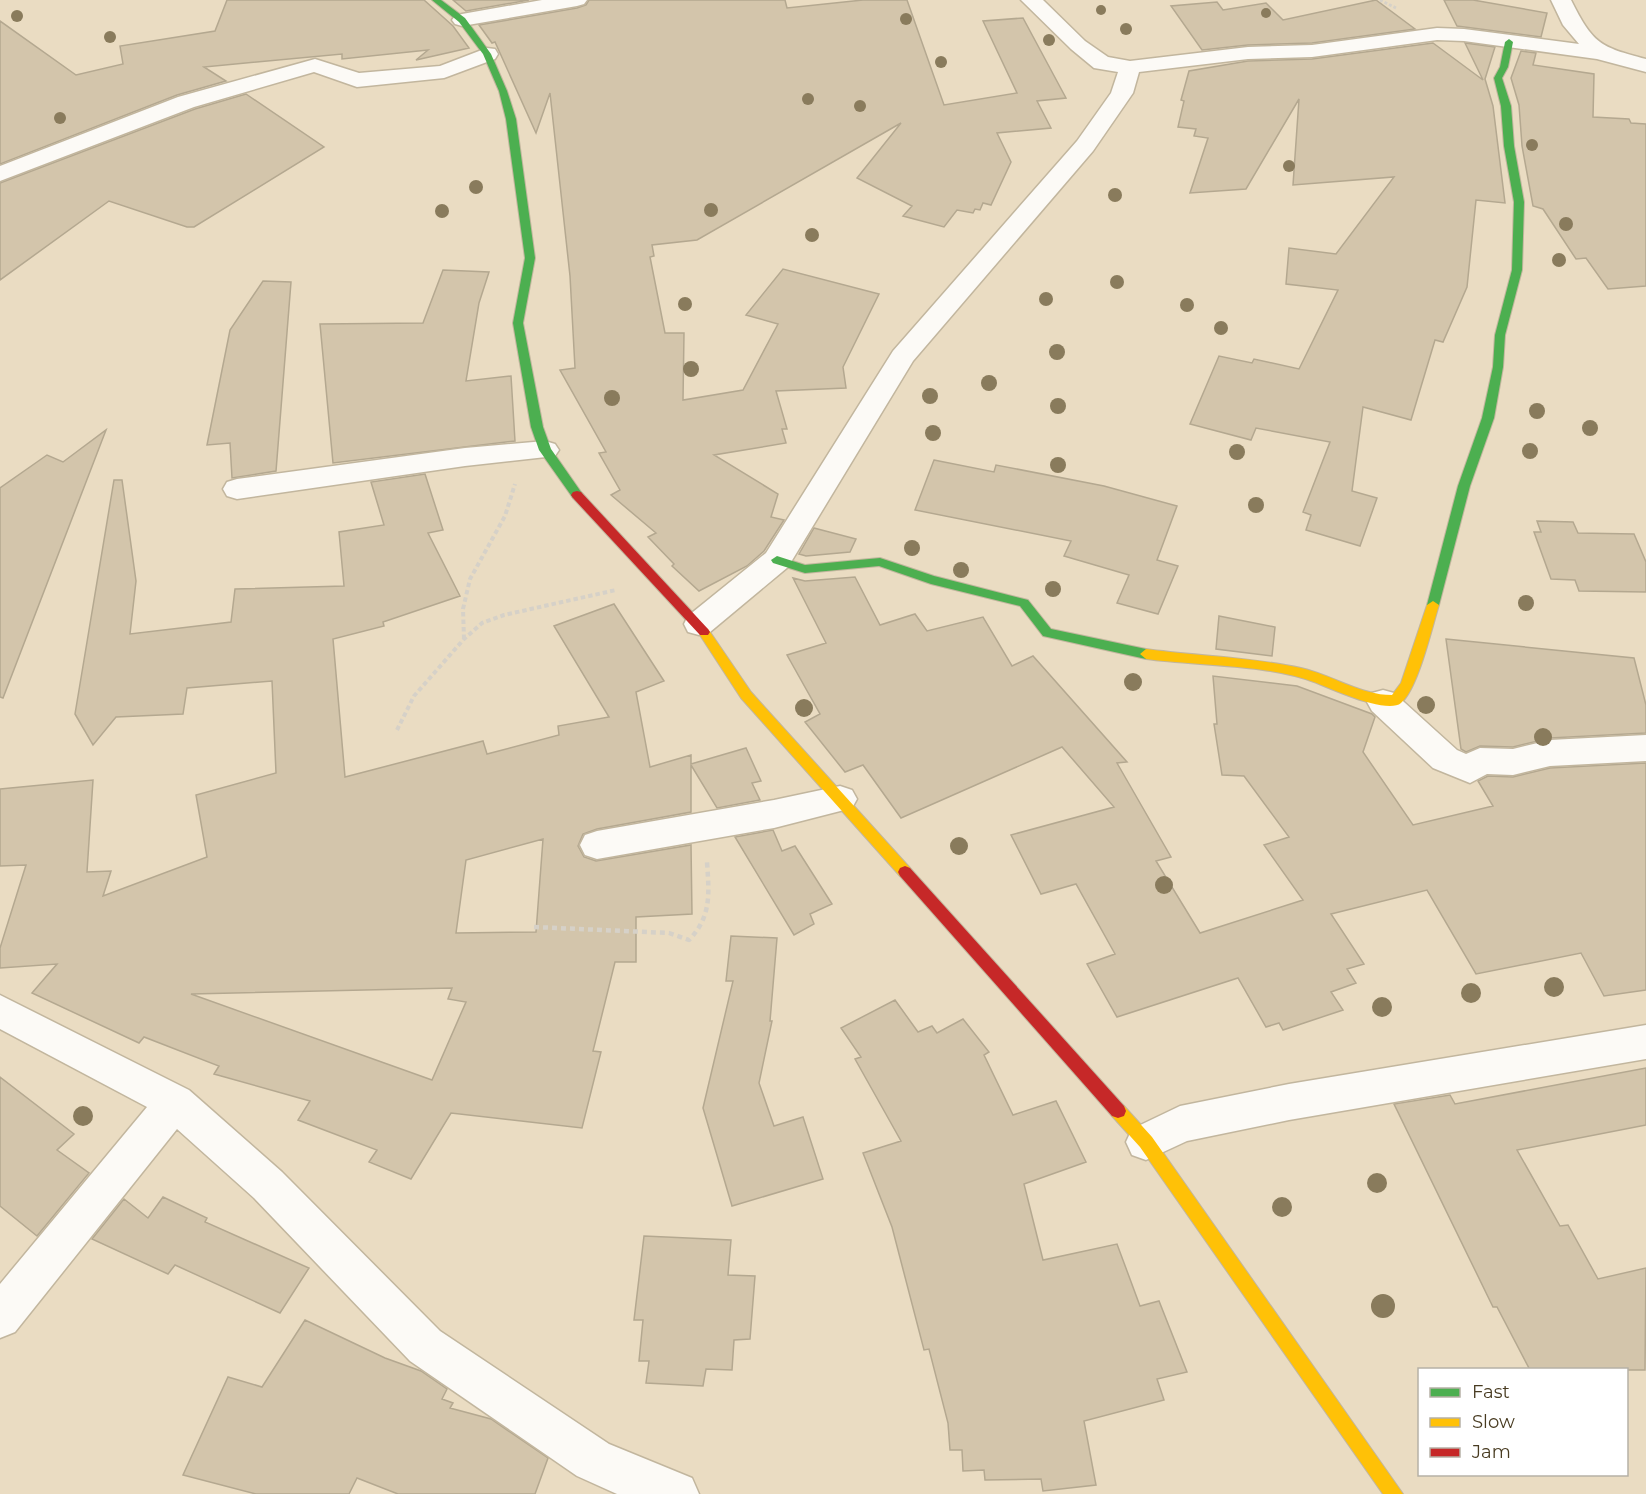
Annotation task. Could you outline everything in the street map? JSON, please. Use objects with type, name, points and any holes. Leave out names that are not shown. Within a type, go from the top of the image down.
[{"type":"street","points":[[436,0],[462,20],[487,54],[503,91],[512,130],[530,258],[518,323],[537,426],[535,451],[699,624],[746,694],[800,758],[840,799],[1146,1142],[1394,1494]]},
{"type":"street","points":[[462,20],[577,0]]},
{"type":"street","points":[[1031,0],[1078,45],[1102,63],[1130,68],[1248,53],[1312,51],[1407,36],[1464,35],[1598,53],[1646,66]]},
{"type":"street","points":[[1561,0],[1573,25],[1598,53]]},
{"type":"street","points":[[777,560],[805,569],[880,562],[931,580],[1024,603],[1047,633],[1160,656],[1287,669],[1323,679],[1362,699],[1383,702],[1396,700],[1407,685],[1424,639],[1464,486],[1488,418],[1498,367],[1500,335],[1517,270],[1519,202],[1509,146],[1506,106],[1498,78],[1504,67],[1509,42]]},
{"type":"street","points":[[0,174],[90,136],[175,106],[315,65],[357,80],[444,72],[487,54]]},
{"type":"street","points":[[699,624],[777,560],[902,357],[1085,146],[1122,93],[1130,68]]},
{"type":"street","points":[[237,489],[465,457],[535,451]]},
{"type":"street","points":[[1383,702],[1444,759],[1470,771],[1480,761],[1513,762],[1551,753],[1646,748]]},
{"type":"street","points":[[597,845],[840,799]]},
{"type":"street","points":[[0,1011],[175,1102],[268,1185],[393,1316],[425,1346],[593,1460],[628,1477],[676,1494]]},
{"type":"street","points":[[1146,1142],[1180,1124],[1289,1102],[1646,1042]]},
{"type":"street","points":[[0,1317],[175,1102]]},
{"type":"path","points":[[464,639],[463,609],[470,579],[505,516],[535,451]]},
{"type":"path","points":[[397,730],[414,696],[464,639],[482,623],[504,615],[658,580]]},
{"type":"path","points":[[534,927],[669,933],[689,940],[703,928],[708,917],[707,859],[731,820]]},
{"type":"building","points":[[227,0],[424,0],[453,26],[469,48],[416,60],[428,50],[342,59],[342,54],[204,67],[226,81],[177,95],[0,164],[0,21],[76,75],[123,64],[120,46],[215,31]]},
{"type":"building","points":[[453,0],[529,0],[466,11]]},
{"type":"building","points":[[589,0],[785,0],[787,8],[863,0],[907,0],[944,105],[1017,93],[983,21],[1023,18],[1066,98],[1037,101],[1051,128],[997,133],[1011,162],[991,205],[983,203],[980,210],[975,209],[973,213],[957,210],[944,227],[903,216],[912,206],[857,178],[901,123],[697,240],[652,245],[654,256],[650,257],[665,333],[684,333],[683,400],[743,390],[778,324],[746,315],[783,269],[879,294],[843,367],[846,388],[776,391],[787,429],[782,429],[786,443],[714,455],[778,494],[771,517],[784,520],[764,551],[747,566],[699,591],[672,566],[674,564],[648,537],[656,533],[611,495],[620,490],[599,453],[606,452],[560,370],[575,368],[570,276],[550,93],[536,133],[495,42],[492,43],[479,25],[577,8],[586,5]]},
{"type":"building","points":[[1376,0],[1415,29],[1312,43],[1248,45],[1202,50],[1171,6],[1217,2],[1223,10],[1266,3],[1283,20]]},
{"type":"building","points":[[1444,0],[1473,0],[1547,13],[1541,37],[1457,26]]},
{"type":"building","points":[[1433,43],[1483,80],[1465,43],[1495,47],[1485,79],[1493,106],[1505,203],[1476,200],[1467,287],[1443,342],[1435,340],[1411,420],[1363,407],[1352,491],[1377,498],[1360,546],[1306,530],[1311,515],[1303,512],[1330,442],[1256,428],[1251,440],[1190,424],[1219,356],[1252,363],[1254,359],[1299,369],[1338,290],[1286,284],[1289,248],[1336,254],[1394,177],[1293,185],[1299,99],[1246,189],[1190,193],[1208,138],[1194,136],[1196,129],[1178,127],[1184,101],[1181,100],[1189,71],[1248,61],[1312,59]]},
{"type":"building","points":[[1521,51],[1536,53],[1533,65],[1594,74],[1593,117],[1629,119],[1631,123],[1646,124],[1646,286],[1608,289],[1586,258],[1576,259],[1543,209],[1533,206],[1522,146],[1519,105],[1511,78]]},
{"type":"building","points":[[246,94],[324,147],[194,227],[187,227],[109,201],[0,280],[0,183],[195,109]]},
{"type":"building","points":[[443,270],[489,272],[479,303],[466,381],[511,376],[515,441],[333,463],[320,324],[423,323]]},
{"type":"building","points":[[263,281],[291,282],[276,471],[232,478],[230,443],[207,445],[230,330]]},
{"type":"building","points":[[106,430],[3,698],[0,697],[0,488],[47,455],[63,462]]},
{"type":"building","points":[[934,460],[994,472],[996,465],[1104,486],[1177,506],[1157,560],[1178,566],[1158,614],[1117,603],[1129,575],[1064,556],[1071,541],[915,510]]},
{"type":"building","points":[[425,474],[443,530],[428,533],[460,596],[383,622],[384,626],[333,639],[345,777],[483,741],[487,754],[559,735],[558,726],[609,717],[554,626],[614,604],[664,681],[636,692],[650,767],[691,755],[691,764],[746,748],[761,781],[752,783],[760,800],[717,808],[691,765],[691,812],[597,829],[583,834],[578,846],[584,857],[596,861],[691,845],[692,914],[636,917],[636,962],[615,962],[593,1051],[601,1052],[582,1128],[451,1113],[411,1179],[369,1162],[377,1150],[298,1120],[310,1101],[214,1074],[219,1066],[144,1037],[139,1043],[32,993],[57,964],[0,968],[0,948],[26,865],[0,866],[0,789],[93,780],[87,872],[111,871],[103,896],[207,857],[196,795],[276,773],[272,681],[187,688],[183,714],[116,717],[93,745],[75,714],[114,480],[122,480],[136,581],[130,634],[231,622],[235,589],[344,586],[339,532],[384,525],[371,482]],"holes":[[[543,839],[536,932],[456,933],[466,860]],[[452,988],[448,999],[466,1002],[432,1080],[191,994]]]},
{"type":"building","points":[[1537,521],[1573,522],[1578,533],[1634,534],[1646,562],[1646,592],[1579,591],[1575,580],[1551,579],[1534,532],[1541,532]]},
{"type":"building","points":[[814,528],[856,539],[850,552],[806,556],[799,554]]},
{"type":"building","points":[[855,577],[880,625],[915,614],[927,631],[983,617],[1012,666],[1033,656],[1127,762],[1117,763],[1171,857],[1156,861],[1200,933],[1303,900],[1264,845],[1289,837],[1244,776],[1222,775],[1214,724],[1217,724],[1213,676],[1297,686],[1372,714],[1375,717],[1363,752],[1413,825],[1493,806],[1478,781],[1488,776],[1513,777],[1550,768],[1646,763],[1646,990],[1604,996],[1581,953],[1476,974],[1427,890],[1331,914],[1364,964],[1347,969],[1356,983],[1331,992],[1343,1010],[1283,1030],[1279,1023],[1266,1027],[1238,978],[1117,1017],[1087,964],[1115,954],[1076,884],[1041,894],[1011,835],[1114,807],[1062,747],[901,818],[863,765],[845,772],[805,722],[820,714],[787,655],[826,643],[793,578],[805,581]]},
{"type":"building","points":[[1219,616],[1275,627],[1272,656],[1216,649]]},
{"type":"building","points":[[1446,639],[1634,658],[1646,705],[1646,733],[1550,738],[1513,747],[1480,746],[1466,752],[1461,749]]},
{"type":"building","points":[[773,830],[782,851],[795,846],[832,904],[810,914],[814,924],[794,935],[735,837]]},
{"type":"building","points":[[731,936],[777,938],[770,1021],[772,1021],[759,1083],[774,1126],[803,1117],[823,1179],[732,1206],[703,1108],[733,981],[726,981]]},
{"type":"building","points":[[895,1000],[918,1032],[932,1026],[937,1033],[963,1019],[989,1052],[984,1055],[1013,1115],[1056,1101],[1086,1162],[1024,1184],[1043,1260],[1117,1244],[1140,1306],[1159,1301],[1187,1372],[1157,1379],[1164,1400],[1084,1421],[1096,1485],[1043,1491],[1041,1479],[985,1480],[984,1470],[963,1471],[962,1450],[950,1450],[948,1423],[929,1349],[924,1350],[892,1227],[863,1153],[901,1141],[855,1059],[861,1057],[841,1028]]},
{"type":"building","points":[[1646,1068],[1646,1125],[1517,1150],[1560,1226],[1568,1225],[1598,1279],[1646,1268],[1645,1370],[1529,1368],[1497,1307],[1493,1307],[1394,1104],[1450,1095],[1455,1104]]},
{"type":"building","points":[[0,1077],[74,1134],[57,1150],[89,1173],[37,1236],[0,1206]]},
{"type":"building","points":[[163,1197],[207,1218],[205,1222],[309,1268],[280,1313],[175,1265],[168,1274],[92,1239],[124,1199],[148,1218]]},
{"type":"building","points":[[644,1236],[731,1240],[728,1275],[755,1276],[750,1339],[734,1340],[732,1370],[706,1369],[703,1386],[646,1383],[649,1361],[639,1361],[643,1320],[634,1320]]},
{"type":"building","points":[[305,1320],[385,1358],[421,1371],[447,1389],[442,1399],[453,1403],[450,1408],[491,1419],[548,1458],[535,1494],[398,1494],[357,1478],[349,1494],[256,1494],[183,1475],[228,1377],[262,1387]]},
{"type":"traffic: fast","points":[[436,0],[462,20],[487,54],[503,91],[511,119],[530,258],[518,323],[537,427],[545,450],[577,495]]},
{"type":"traffic: fast","points":[[1433,605],[1464,486],[1488,418],[1498,367],[1500,335],[1517,270],[1519,202],[1509,146],[1506,106],[1498,78],[1504,67],[1509,42]]},
{"type":"traffic: fast","points":[[777,560],[805,569],[880,562],[931,580],[1024,603],[1047,633],[1146,654]]},
{"type":"traffic: slow","points":[[1146,654],[1282,669],[1313,676],[1359,695],[1396,700],[1407,685],[1433,605]]},
{"type":"traffic: slow","points":[[704,632],[746,695],[905,872]]},
{"type":"traffic: slow","points":[[1118,1111],[1146,1142],[1394,1494]]},
{"type":"traffic: jam","points":[[577,495],[704,632]]},
{"type":"traffic: jam","points":[[905,872],[1118,1111]]}]
